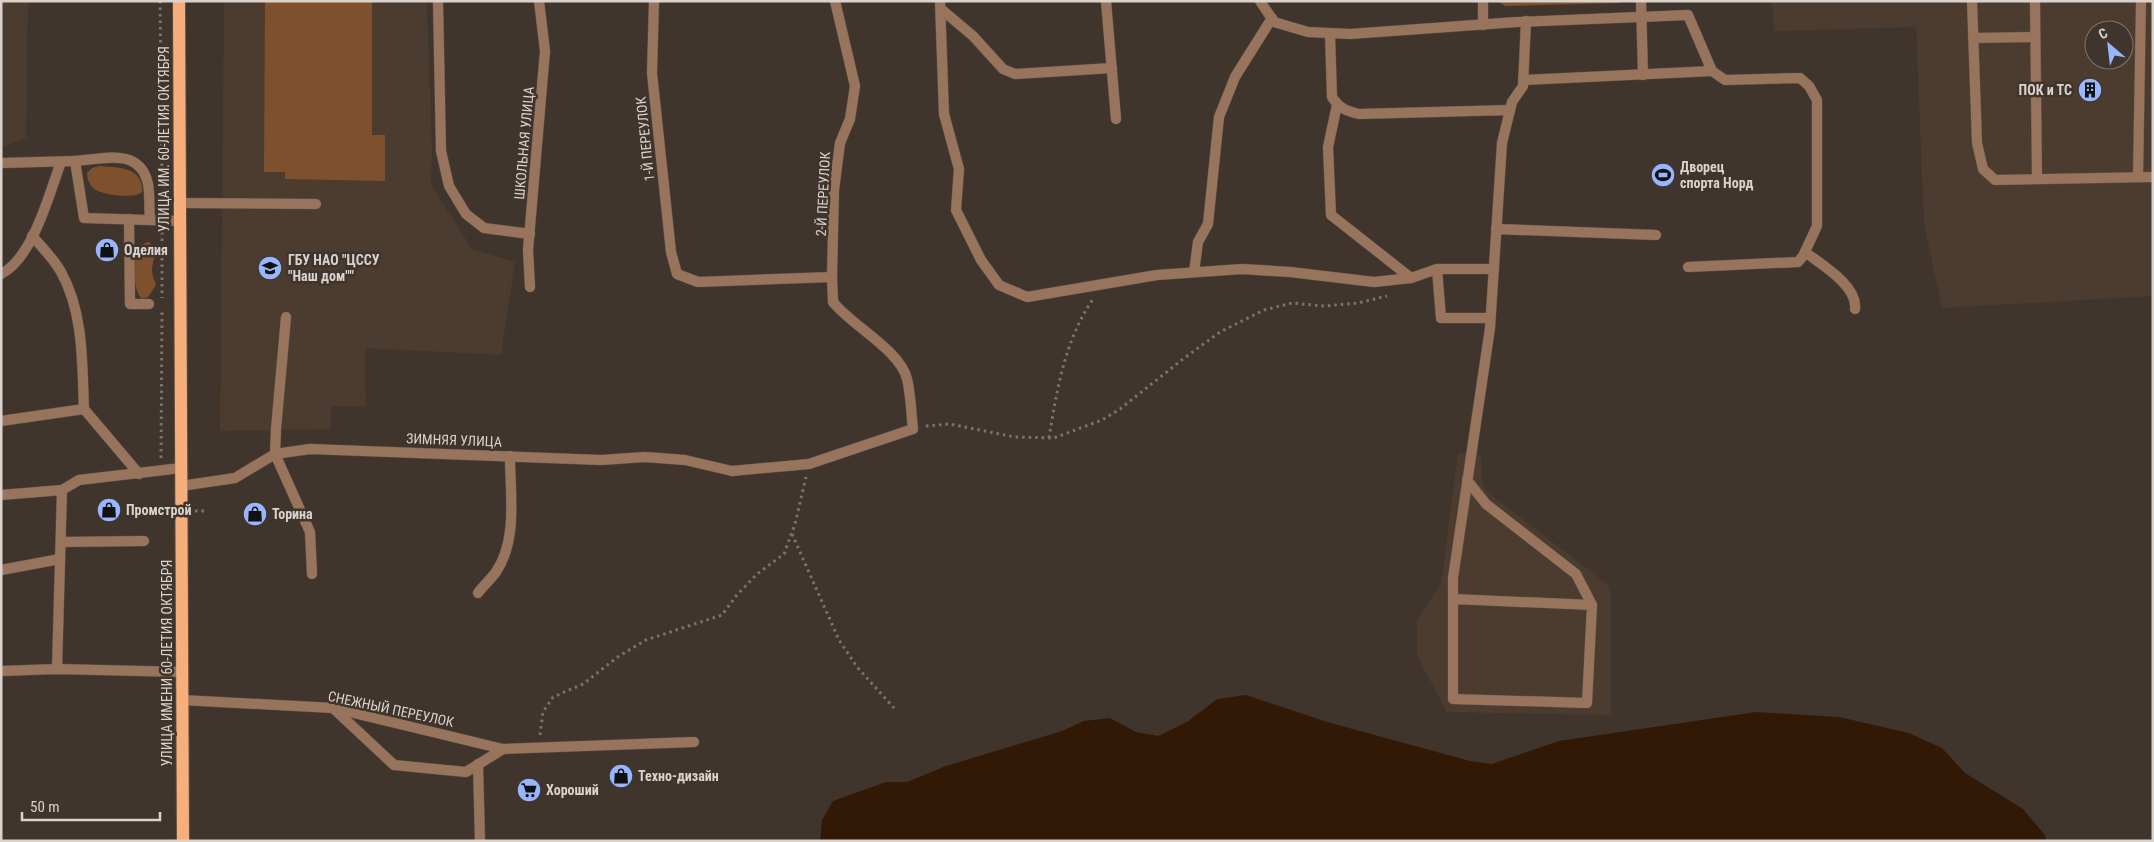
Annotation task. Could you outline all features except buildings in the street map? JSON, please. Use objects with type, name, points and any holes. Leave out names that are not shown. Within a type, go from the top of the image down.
[{"type":"main road","name":"УЛИЦА ИМ. 60-ЛЕТИЯ ОКТЯБРЯ","points":[[178,1],[181,486]]},
{"type":"main road","name":"УЛИЦА ИМЕНИ 60-ЛЕТИЯ ОКТЯБРЯ","points":[[181,486],[183,841]]},
{"type":"street","points":[[438,1],[441,151],[449,186],[466,214],[484,228],[530,234]]},
{"type":"street","name":"ШКОЛЬНАЯ УЛИЦА","points":[[530,287],[530,234],[545,52],[539,1]]},
{"type":"street","name":"1-Й ПЕРЕУЛОК","points":[[654,1],[652,73],[671,252],[677,274],[698,282],[832,277]]},
{"type":"street","name":"2-Й ПЕРЕУЛОК","points":[[835,1],[855,86],[850,119],[840,143],[834,190],[833,302],[843,314],[877,340],[893,356],[907,377],[913,429]]},
{"type":"street","points":[[1106,1],[1116,119]]},
{"type":"street","points":[[1260,1],[1274,22],[1308,32],[1330,34],[1483,24],[1688,15],[1712,71],[1725,80],[1800,78],[1809,86],[1817,100],[1816,226],[1805,252],[1798,262],[1688,267]]},
{"type":"street","points":[[1483,1],[1483,24]]},
{"type":"street","points":[[1641,1],[1643,75]]},
{"type":"street","points":[[1972,1],[1977,143],[1983,168],[1995,180],[2153,177]]},
{"type":"street","points":[[2035,1],[2037,179]]},
{"type":"street","points":[[2138,177],[2141,1]]},
{"type":"street","points":[[941,5],[1003,69],[1015,74],[1112,68]]},
{"type":"street","points":[[941,5],[944,114],[959,169],[956,210],[981,260],[999,285],[1027,297],[1157,275],[1194,272],[1242,270],[1290,272],[1374,282],[1411,278],[1437,269],[1494,269]]},
{"type":"street","points":[[1194,272],[1198,242],[1208,224],[1219,117],[1235,77],[1272,18]]},
{"type":"street","points":[[1467,480],[1486,504],[1576,574],[1592,605],[1587,703],[1453,699],[1453,578],[1490,318],[1502,143],[1512,102],[1523,86],[1521,22]]},
{"type":"street","points":[[1330,34],[1332,96],[1337,105],[1347,111],[1359,114],[1510,110]]},
{"type":"street","points":[[1973,38],[2035,37]]},
{"type":"street","points":[[1523,80],[1712,71]]},
{"type":"street","points":[[1337,105],[1328,147],[1331,215],[1411,278]]},
{"type":"street","points":[[1,163],[126,158],[139,166],[148,184],[150,220]]},
{"type":"street","points":[[75,161],[84,218],[180,221]]},
{"type":"street","points":[[1,274],[23,253],[39,224],[61,162]]},
{"type":"street","points":[[180,203],[316,204]]},
{"type":"street","points":[[129,219],[130,304],[149,304]]},
{"type":"street","points":[[1496,229],[1656,235]]},
{"type":"street","points":[[32,236],[61,272],[71,297],[80,335],[84,408],[139,474]]},
{"type":"street","points":[[1805,252],[1847,287],[1854,295],[1855,309]]},
{"type":"street","points":[[1437,269],[1441,318],[1490,318]]},
{"type":"street","points":[[286,317],[275,454],[310,532],[312,574]]},
{"type":"street","points":[[1,421],[84,408]]},
{"type":"street","name":"ЗИМНЯЯ УЛИЦА","points":[[181,486],[235,478],[275,454],[310,449],[601,460],[653,457],[685,460],[732,471],[809,464],[913,429]]},
{"type":"street","points":[[478,593],[496,572],[506,550],[511,527],[510,456]]},
{"type":"street","points":[[1,495],[62,490],[79,480],[181,468]]},
{"type":"street","points":[[57,669],[62,490]]},
{"type":"street","points":[[61,542],[144,541]]},
{"type":"street","points":[[1,570],[60,559]]},
{"type":"street","points":[[1453,599],[1592,605]]},
{"type":"street","points":[[1,671],[57,669],[182,672]]},
{"type":"street","name":"СНЕЖНЫЙ ПЕРЕУЛОК","points":[[182,700],[333,708],[503,749]]},
{"type":"street","points":[[333,708],[394,765],[466,772],[503,749],[694,742]]},
{"type":"street","points":[[478,764],[480,841]]},
{"type":"path","points":[[1050,438],[1056,396],[1064,362],[1080,318],[1103,284]]},
{"type":"path","points":[[913,429],[949,424],[1015,437],[1050,438],[1102,420],[1120,409],[1182,359],[1220,332],[1264,310],[1292,303],[1324,306],[1358,304],[1394,294]]},
{"type":"path","points":[[538,748],[543,712],[553,697],[583,684],[619,656],[646,640],[722,615],[736,596],[757,574],[784,554],[792,533],[809,464]]},
{"type":"path","points":[[194,511],[207,511]]},
{"type":"path","points":[[792,533],[839,640],[857,667],[894,708]]},
{"type":"shaded area","points":[[1,1],[28,1],[26,138],[1,148]]},
{"type":"shaded area","points":[[224,1],[427,1],[432,150],[431,185],[472,249],[515,262],[501,355],[365,348],[366,406],[331,406],[331,429],[220,431]]},
{"type":"shaded area","points":[[265,1],[372,1],[372,135],[385,135],[385,181],[285,179],[285,172],[264,172]]},
{"type":"shaded area","points":[[1497,1],[1619,1],[1619,3],[1505,6]]},
{"type":"shaded area","points":[[1772,1],[2153,1],[2153,296],[1942,308],[1924,224],[1916,27],[1774,31]]},
{"type":"shaded area","points":[[99,166],[121,168],[134,173],[139,178],[142,192],[133,195],[119,195],[96,190],[89,183],[87,173],[92,168]]},
{"type":"shaded area","points":[[149,242],[155,251],[152,271],[156,285],[148,297],[142,299],[138,294],[136,286],[134,267],[138,250]]},
{"type":"shaded area","points":[[1458,453],[1481,455],[1482,483],[1487,492],[1607,584],[1611,595],[1611,715],[1447,712],[1417,656],[1417,620],[1441,584]]},
{"type":"shaded area","points":[[1246,695],[1327,722],[1470,761],[1492,764],[1559,741],[1756,712],[1839,717],[1909,733],[1942,748],[1965,773],[2023,809],[2045,835],[2046,841],[820,841],[822,820],[833,801],[886,782],[907,782],[946,766],[1062,731],[1084,721],[1110,718],[1136,732],[1158,736],[1187,722],[1217,699]]},
{"type":"place","name":"ПОК и ТС","points":[[2090,90]]},
{"type":"place","name":"Дворец спорта Норд","points":[[1663,175]]},
{"type":"place","name":"Оделия","points":[[107,250]]},
{"type":"place","name":"ГБУ НАО \"ЦССУ \"Наш дом\"\"","points":[[270,268]]},
{"type":"place","name":"Промстрой","points":[[109,510]]},
{"type":"place","name":"Торина","points":[[255,514]]},
{"type":"place","name":"Техно-дизайн","points":[[621,776]]},
{"type":"place","name":"Хороший","points":[[529,790]]}]
